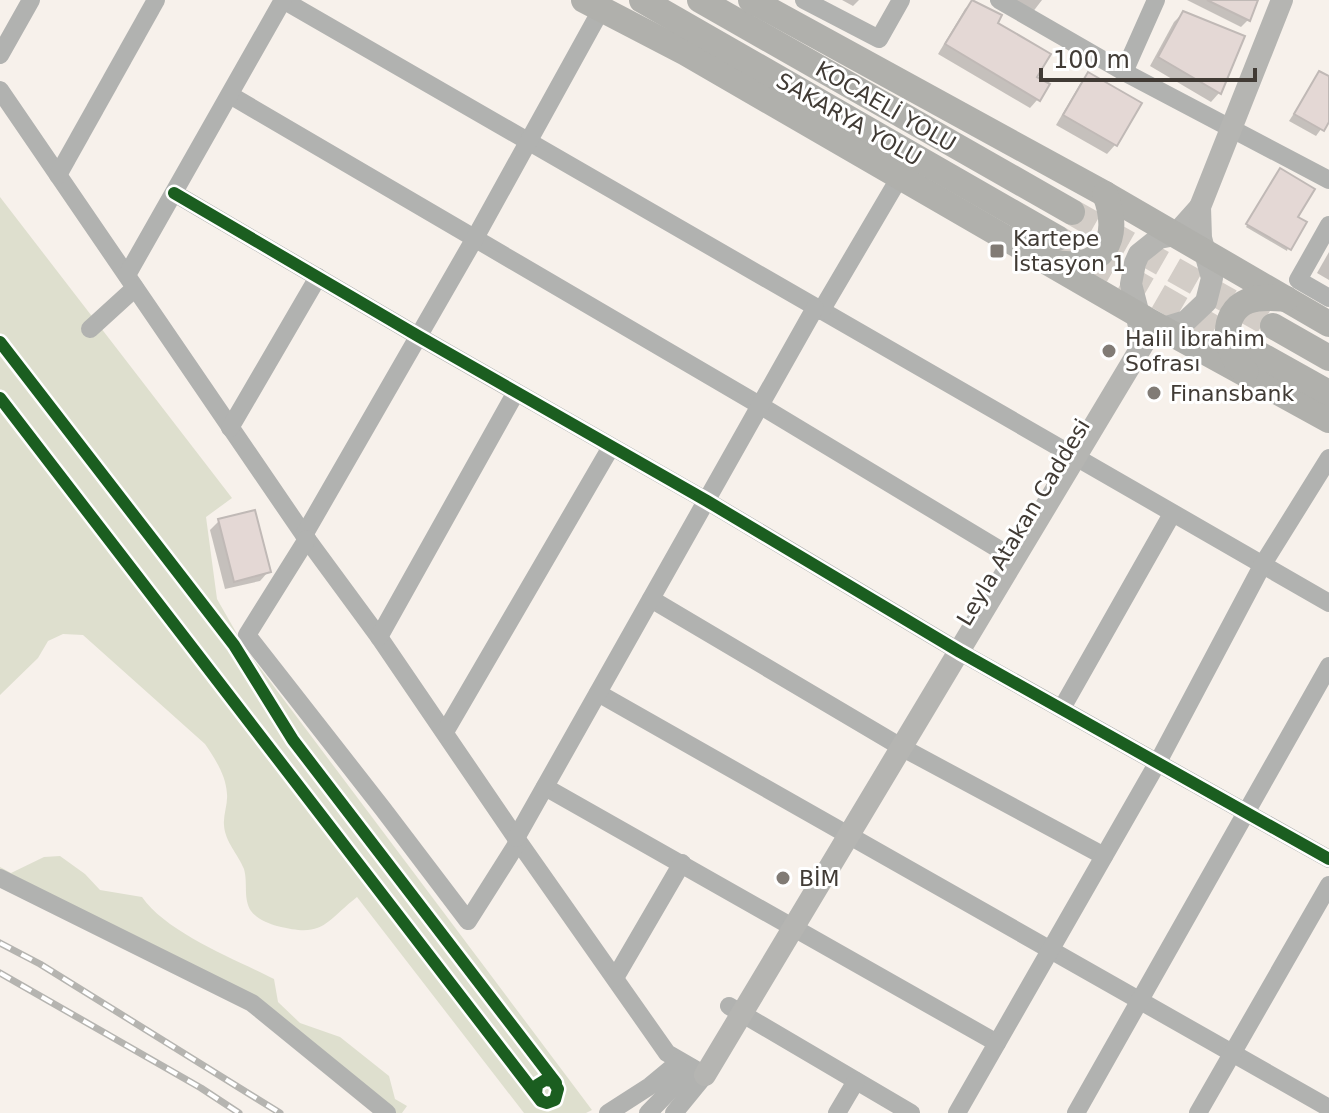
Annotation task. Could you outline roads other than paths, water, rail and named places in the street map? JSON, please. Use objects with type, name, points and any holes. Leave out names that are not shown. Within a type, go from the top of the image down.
[{"type":"highway","name":"SAKARYA YOLU","points":[[642,0],[1053,250]]},
{"type":"highway","name":"KOCAELİ YOLU","points":[[700,0],[1072,212]]},
{"type":"highway","points":[[753,0],[1105,194],[1329,324]]},
{"type":"highway","points":[[598,3],[901,175],[1053,250],[1143,334],[1202,350],[1329,420]]},
{"type":"highway","points":[[1053,250],[1067,266],[1081,264],[1097,256],[1104,248],[1113,225],[1113,214],[1105,194]]},
{"type":"highway","points":[[1261,383],[1235,360],[1228,340],[1231,319],[1244,302],[1264,297],[1286,299]]},
{"type":"highway","points":[[1273,326],[1329,358]]},
{"type":"highway","points":[[1257,353],[1329,393]]},
{"type":"main road","points":[[1200,207],[1203,250],[1212,278],[1206,302],[1186,321],[1143,334],[1131,284],[1135,263],[1149,243],[1175,235],[1200,207],[1282,0]]},
{"type":"main road","name":"Leyla Atakan Caddesi","points":[[692,1068],[736,1009],[1143,334]]},
{"type":"street","points":[[0,55],[31,0]]},
{"type":"street","points":[[58,175],[156,0]]},
{"type":"street","points":[[90,329],[131,282],[174,193],[283,0],[1329,603]]},
{"type":"street","points":[[804,0],[879,39],[901,0]]},
{"type":"street","points":[[999,0],[1124,72],[1329,180]]},
{"type":"street","points":[[1124,72],[1156,0]]},
{"type":"street","points":[[598,3],[528,142],[475,238],[247,635],[468,921],[517,840],[761,406],[901,175]]},
{"type":"street","points":[[0,90],[305,537],[379,637],[667,1053],[692,1068]]},
{"type":"street","points":[[230,95],[761,406],[1010,556]]},
{"type":"street","points":[[174,193],[955,648],[1329,859]]},
{"type":"street","points":[[1329,225],[1298,280],[1329,298]]},
{"type":"street","points":[[230,428],[318,277]]},
{"type":"street","points":[[379,637],[516,392]]},
{"type":"street","points":[[445,732],[611,447]]},
{"type":"street","points":[[957,1113],[1158,762],[1263,564],[1329,458]]},
{"type":"street","points":[[1062,708],[1172,514]]},
{"type":"street","points":[[651,599],[895,744],[1104,856]]},
{"type":"street","points":[[1076,1113],[1329,666]]},
{"type":"street","points":[[598,693],[1324,1104]]},
{"type":"street","points":[[545,787],[997,1043]]},
{"type":"street","points":[[615,978],[682,863]]},
{"type":"street","points":[[0,878],[252,1003],[387,1113]]},
{"type":"street","points":[[1198,1113],[1329,885]]},
{"type":"street","points":[[736,1009],[911,1113]]},
{"type":"street","points":[[608,1113],[650,1086],[692,1068]]},
{"type":"street","name":"Leyla Atakan Caddesi","points":[[648,1113],[692,1068]]},
{"type":"street","name":"Leyla Atakan Caddesi","points":[[674,1113],[692,1068]]},
{"type":"street","points":[[837,1113],[856,1081]]},
{"type":"tunnel","points":[[1072,212],[1273,326]]},
{"type":"tunnel","points":[[1057,238],[1257,353]]},
{"type":"railway","points":[[0,943],[40,964],[280,1113]]},
{"type":"railway","points":[[0,973],[239,1113]]},
{"type":"place","name":"Kartepe İstasyon 1","points":[[997,251]]},
{"type":"place","name":"Halil İbrahim Sofrası","points":[[1109,351]]},
{"type":"place","name":"Finansbank","points":[[1154,393]]},
{"type":"place","name":"BİM","points":[[783,878]]}]
